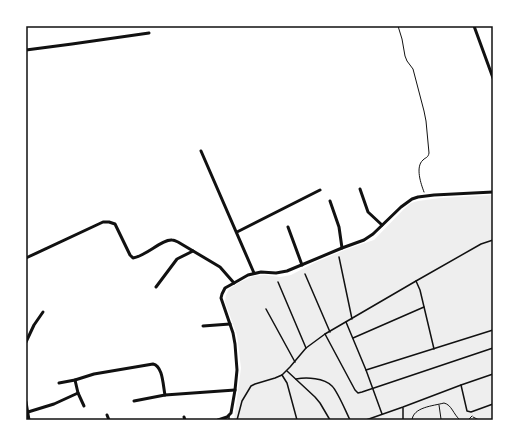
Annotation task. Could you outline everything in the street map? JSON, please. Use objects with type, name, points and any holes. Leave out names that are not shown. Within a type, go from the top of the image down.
[{"type":"street","points":[[474,26],[493,78]]},
{"type":"street","points":[[26,50],[149,33]]},
{"type":"street","points":[[202,151],[254,273]]},
{"type":"street","points":[[360,189],[368,212],[382,225]]},
{"type":"street","points":[[237,232],[320,190]]},
{"type":"street","points":[[218,420],[229,418],[233,408],[237,370],[233,333],[222,302],[222,294],[225,288],[248,275],[261,272],[281,272],[364,240],[373,234],[397,210],[412,199],[426,196],[493,192]]},
{"type":"street","points":[[330,201],[339,227],[342,248]]},
{"type":"street","points":[[26,258],[103,222],[109,222],[115,224],[130,255],[133,258],[139,257],[165,241],[171,240],[178,242],[220,267],[234,283]]},
{"type":"street","points":[[288,227],[302,265]]},
{"type":"street","points":[[156,287],[177,259],[193,251]]},
{"type":"street","points":[[26,342],[34,325],[43,312]]},
{"type":"street","points":[[203,326],[230,324]]},
{"type":"street","points":[[59,383],[94,374],[156,364],[161,371],[165,395]]},
{"type":"street","points":[[75,380],[78,393],[84,406]]},
{"type":"street","points":[[134,401],[165,395],[235,390]]},
{"type":"street","points":[[28,412],[54,404],[78,393]]},
{"type":"street","points":[[26,404],[29,420]]},
{"type":"street","points":[[107,415],[109,420]]},
{"type":"lane","points":[[237,420],[242,401],[251,386],[275,378],[287,371],[306,348],[325,334],[481,244],[493,240]]},
{"type":"lane","points":[[339,258],[352,319]]},
{"type":"lane","points":[[305,274],[330,332]]},
{"type":"lane","points":[[416,281],[420,290],[434,349]]},
{"type":"lane","points":[[278,282],[306,348]]},
{"type":"lane","points":[[352,338],[424,307]]},
{"type":"lane","points":[[266,309],[295,362]]},
{"type":"lane","points":[[346,322],[382,414]]},
{"type":"lane","points":[[366,370],[493,330]]},
{"type":"lane","points":[[325,334],[356,391],[360,392],[493,348]]},
{"type":"lane","points":[[287,371],[320,403],[330,420]]},
{"type":"lane","points":[[282,374],[287,382],[297,420]]},
{"type":"lane","points":[[366,420],[493,374]]},
{"type":"lane","points":[[296,379],[310,377],[330,384],[335,389],[350,420]]},
{"type":"lane","points":[[461,385],[467,410],[471,412],[493,404]]},
{"type":"lane","points":[[403,407],[403,420]]},
{"type":"path","points":[[398,26],[407,62],[413,69],[426,121],[429,153],[428,156],[422,161],[419,174],[420,182],[426,196]]},
{"type":"path","points":[[412,420],[412,416],[415,412],[444,403],[452,408],[455,416],[460,420]]},
{"type":"path","points":[[439,404],[440,420]]},
{"type":"path","points":[[468,420],[472,417],[473,411]]},
{"type":"path","points":[[472,417],[479,420]]},
{"type":"shaded area","points":[[493,195],[493,420],[234,420],[241,368],[237,335],[225,302],[229,289],[254,276],[265,275],[280,277],[291,275],[316,262],[374,240],[411,203],[440,198]]}]
